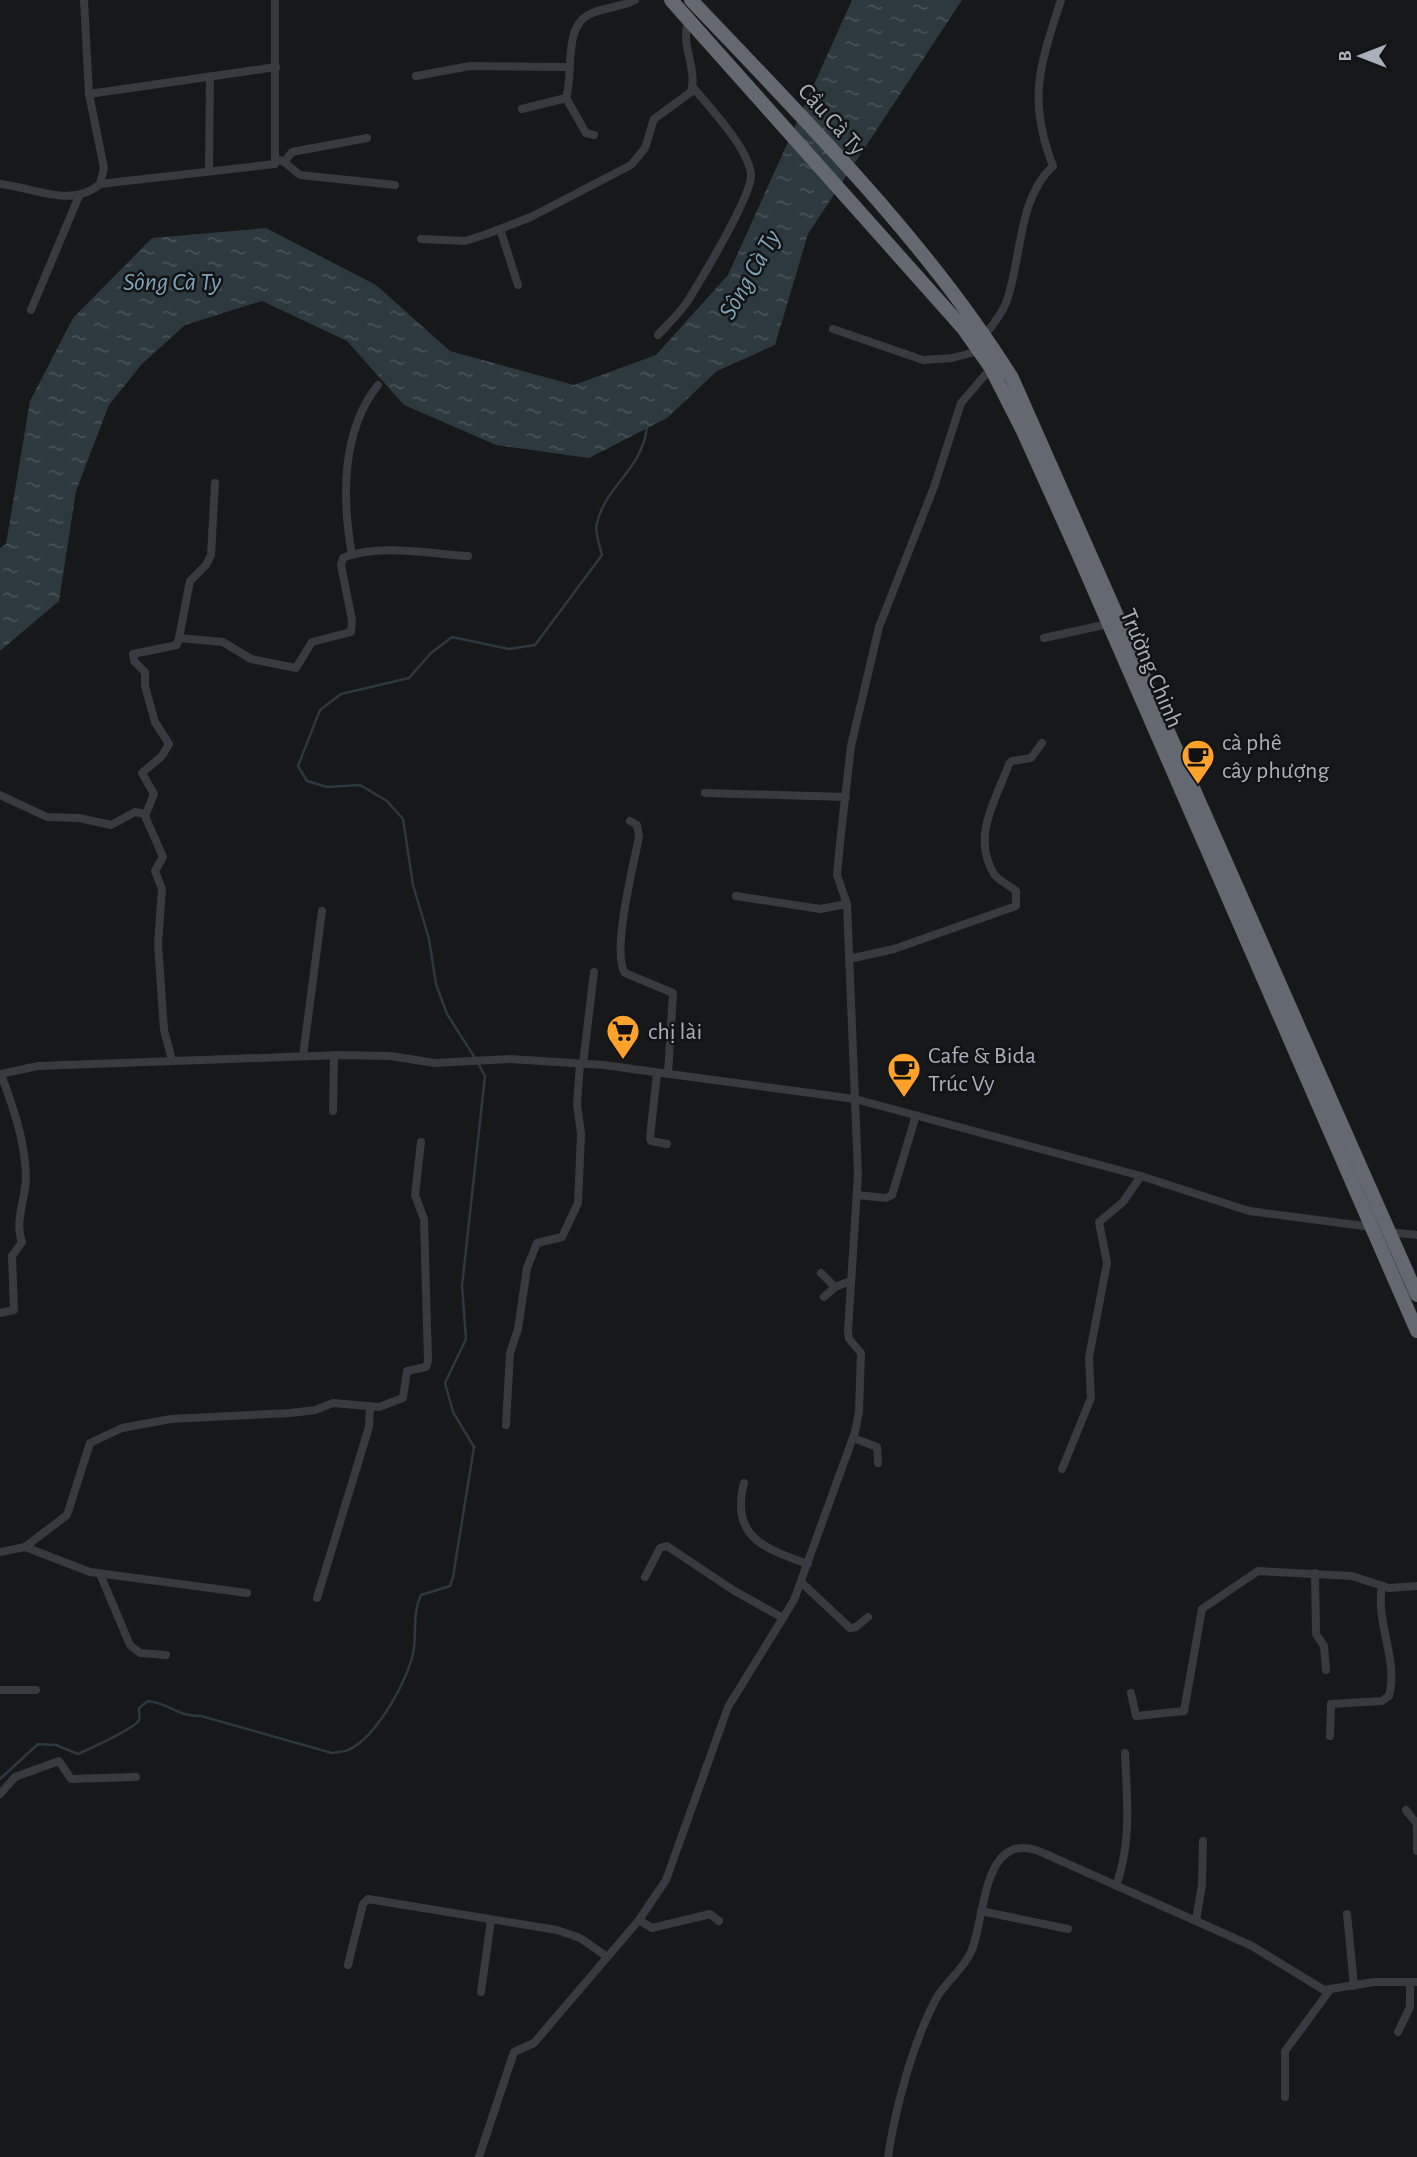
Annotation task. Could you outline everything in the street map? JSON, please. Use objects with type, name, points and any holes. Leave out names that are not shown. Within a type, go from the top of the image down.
[{"type":"highway","points":[[671,0],[689,19]]},
{"type":"highway","name":"Cầu Cà Ty","points":[[691,0],[878,203]]},
{"type":"highway","name":"Cầu Cà Ty","points":[[689,19],[857,212]]},
{"type":"highway","name":"Trường Chinh","points":[[878,203],[985,335],[1012,378],[1037,429],[1417,1296]]},
{"type":"highway","name":"Trường Chinh","points":[[857,212],[939,298],[991,368],[1023,431],[1417,1331]]},
{"type":"street","points":[[85,0],[89,94],[104,168],[100,184]]},
{"type":"street","points":[[275,0],[281,160],[300,175],[395,185]]},
{"type":"street","points":[[594,135],[586,133],[566,98],[574,33],[581,20],[599,11],[635,0]]},
{"type":"street","points":[[985,335],[1006,304],[1028,210],[1044,174],[1053,166],[1042,134],[1037,104],[1044,55],[1061,0]]},
{"type":"street","points":[[658,335],[688,301],[740,208],[750,183],[748,165],[742,151],[692,86],[684,39],[689,19]]},
{"type":"street","points":[[416,76],[470,66],[570,67]]},
{"type":"street","points":[[89,94],[276,67]]},
{"type":"street","points":[[209,169],[210,78]]},
{"type":"street","points":[[421,239],[465,241],[500,229],[631,165],[645,148],[654,119],[687,95],[692,86]]},
{"type":"street","points":[[522,109],[566,98]]},
{"type":"street","points":[[0,184],[57,195],[79,196],[100,184],[159,179],[209,169],[272,166],[292,152],[367,138]]},
{"type":"street","points":[[31,310],[79,196]]},
{"type":"street","points":[[500,229],[519,285]]},
{"type":"street","points":[[833,329],[923,360],[952,358],[979,351]]},
{"type":"street","points":[[479,2157],[514,2052],[534,2043],[639,1920],[666,1880],[728,1707],[783,1618],[801,1582],[853,1438],[859,1417],[861,1358],[860,1351],[848,1336],[857,1195],[855,1099],[847,904],[837,875],[852,746],[878,626],[934,487],[961,403],[991,368]]},
{"type":"street","points":[[352,555],[346,525],[349,454],[359,420],[378,385]]},
{"type":"street","points":[[172,1060],[164,1030],[158,944],[162,890],[155,872],[163,857],[145,814],[154,792],[142,772],[162,756],[169,744],[155,722],[145,687],[145,672],[132,656],[138,652],[177,645],[190,582],[206,565],[211,555],[215,483]]},
{"type":"street","points":[[179,638],[223,642],[251,659],[296,668],[312,642],[351,632],[352,621],[341,565],[343,558],[397,552],[468,556]]},
{"type":"street","points":[[1044,638],[1108,624]]},
{"type":"street","points":[[849,959],[894,948],[1016,906],[1016,891],[995,875],[989,862],[984,825],[1009,764],[1034,756],[1042,743]]},
{"type":"street","points":[[705,793],[846,797]]},
{"type":"street","points":[[0,795],[47,817],[79,818],[111,825],[135,812],[145,814]]},
{"type":"street","points":[[630,821],[637,825],[639,837],[621,933],[622,966],[625,973],[668,988],[673,993],[668,1074]]},
{"type":"street","points":[[736,896],[820,909],[847,904]]},
{"type":"street","points":[[303,1056],[322,911]]},
{"type":"street","points":[[506,1424],[510,1353],[527,1268],[537,1243],[562,1237],[577,1208],[582,1134],[577,1104],[594,972]]},
{"type":"street","points":[[0,1313],[14,1310],[12,1262],[15,1250],[22,1242],[18,1226],[26,1178],[23,1143],[0,1074],[29,1067],[334,1055],[390,1056],[435,1063],[510,1059],[668,1074],[855,1099],[997,1140],[1141,1176],[1255,1213],[1371,1226],[1391,1233],[1417,1236]]},
{"type":"street","points":[[333,1111],[334,1055]]},
{"type":"street","points":[[657,1073],[650,1138],[651,1141],[667,1144]]},
{"type":"street","points":[[857,1195],[886,1198],[892,1195],[916,1115]]},
{"type":"street","points":[[0,1552],[25,1547],[67,1515],[90,1443],[122,1428],[171,1419],[291,1413],[315,1410],[333,1403],[379,1406],[403,1398],[407,1371],[426,1367],[428,1361],[424,1219],[415,1195],[421,1142]]},
{"type":"street","points":[[1062,1469],[1090,1404],[1089,1357],[1107,1263],[1098,1222],[1123,1202],[1141,1176]]},
{"type":"street","points":[[821,1273],[835,1287]]},
{"type":"street","points":[[824,1297],[835,1287],[850,1281]]},
{"type":"street","points":[[317,1598],[369,1427],[370,1406]]},
{"type":"street","points":[[853,1438],[877,1447],[878,1463]]},
{"type":"street","points":[[744,1483],[738,1509],[749,1532],[776,1553],[808,1564]]},
{"type":"street","points":[[645,1577],[660,1548],[667,1546],[783,1618]]},
{"type":"street","points":[[25,1547],[100,1574],[247,1593]]},
{"type":"street","points":[[1131,1693],[1136,1716],[1184,1711],[1204,1607],[1258,1571],[1352,1576],[1382,1586],[1417,1586]]},
{"type":"street","points":[[1315,1573],[1316,1634],[1324,1646],[1326,1670]]},
{"type":"street","points":[[100,1574],[130,1645],[140,1653],[166,1655]]},
{"type":"street","points":[[801,1582],[850,1628],[856,1627],[868,1617]]},
{"type":"street","points":[[1330,1736],[1331,1704],[1382,1702],[1389,1696],[1389,1667],[1380,1599],[1382,1586]]},
{"type":"street","points":[[0,1690],[36,1690]]},
{"type":"street","points":[[1116,1886],[1123,1866],[1128,1833],[1125,1753]]},
{"type":"street","points":[[0,1794],[15,1777],[59,1761],[71,1779],[136,1777]]},
{"type":"street","points":[[1406,1810],[1417,1825],[1417,1851]]},
{"type":"street","points":[[1196,1920],[1202,1885],[1203,1841]]},
{"type":"street","points":[[888,2157],[924,2026],[943,1987],[972,1951],[981,1912],[998,1862],[1023,1847],[1041,1852],[1252,1946],[1318,1987],[1330,1990],[1414,1982],[1410,2007],[1398,2032]]},
{"type":"street","points":[[348,1965],[363,1904],[368,1899],[571,1934],[606,1956]]},
{"type":"street","points":[[981,1912],[1068,1929]]},
{"type":"street","points":[[639,1920],[652,1928],[710,1914],[719,1921]]},
{"type":"street","points":[[1347,1914],[1354,1986]]},
{"type":"street","points":[[481,1992],[491,1920]]},
{"type":"street","points":[[1285,2097],[1285,2051],[1330,1990]]},
{"type":"water","name":"Sông Cà Ty","points":[[852,0],[962,0],[808,234],[775,345],[717,371],[667,418],[589,458],[496,445],[404,405],[347,341],[262,301],[185,325],[142,364],[109,405],[76,491],[59,601],[0,651],[0,548],[6,544],[30,401],[73,318],[152,238],[266,228],[376,285],[450,351],[574,385],[656,355],[728,275]]},
{"type":"waterway","points":[[475,1058],[447,1014],[436,984],[429,939],[413,885],[403,819],[387,801],[360,785],[327,787],[307,781],[298,766],[320,710],[341,694],[409,678],[431,653],[452,637],[509,649],[535,645],[602,555],[596,531],[601,510],[638,456],[647,428]]},
{"type":"waterway","points":[[0,1779],[38,1744],[56,1745],[78,1754],[130,1728],[139,1720],[139,1708],[148,1701],[185,1714],[201,1716],[332,1753],[346,1751],[359,1743],[390,1706],[411,1661],[418,1601],[421,1595],[450,1586],[453,1577],[474,1447],[453,1412],[445,1383],[466,1339],[462,1286],[485,1076],[478,1063]]},
{"type":"place","name":"cà phê cây phượng","points":[[1198,786]]},
{"type":"place","name":"chị lài","points":[[623,1061]]},
{"type":"place","name":"Cafe & Bida Trúc Vy","points":[[904,1099]]}]
